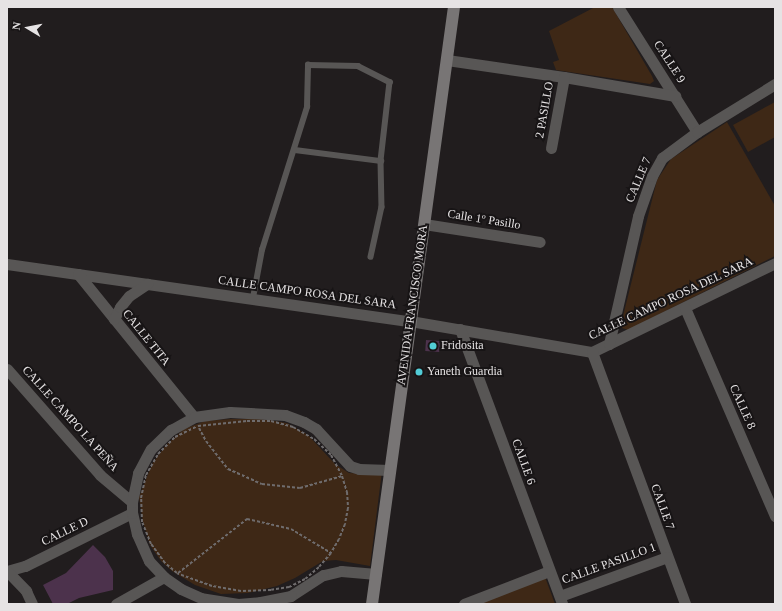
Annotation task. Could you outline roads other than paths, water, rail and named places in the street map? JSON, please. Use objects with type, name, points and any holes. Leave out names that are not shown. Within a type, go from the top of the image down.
[{"type":"street","name":"AVENIDA FRANCISCO MORA","points":[[372,604],[454,7]]},
{"type":"street","name":"CALLE 9","points":[[618,7],[697,132]]},
{"type":"street","points":[[446,60],[564,77],[675,96]]},
{"type":"street","name":"2 PASILLO","points":[[551,148],[564,77]]},
{"type":"street","name":"CALLE 7","points":[[609,344],[638,216],[652,176],[662,158],[697,132],[775,84]]},
{"type":"street","name":"Calle 1º Pasillo","points":[[424,224],[540,242]]},
{"type":"street","name":"CALLE CAMPO ROSA DEL SARA","points":[[7,264],[410,321],[592,352],[775,263]]},
{"type":"street","name":"CALLE TITA","points":[[78,274],[196,422]]},
{"type":"street","points":[[114,319],[124,301],[147,284]]},
{"type":"street","name":"CALLE 8","points":[[685,308],[775,516]]},
{"type":"street","name":"CALLE 6","points":[[460,329],[561,600]]},
{"type":"street","name":"CALLE 7","points":[[592,352],[685,604]]},
{"type":"street","name":"CALLE CAMPO LA PEÑA","points":[[7,369],[100,475],[132,508]]},
{"type":"street","points":[[376,574],[341,571],[323,575],[291,596],[238,604],[201,598],[182,589],[164,577],[150,561],[137,534],[132,508],[138,473],[152,449],[171,430],[230,412],[285,415],[304,422],[316,429],[350,466],[359,469],[390,470]]},
{"type":"street","name":"CALLE D","points":[[7,571],[25,566],[132,508]]},
{"type":"street","name":"CALLE PASILLO 1","points":[[561,600],[667,557]]},
{"type":"street","points":[[7,571],[26,591],[32,604]]},
{"type":"street","name":"CALLE PASILLO 1","points":[[464,604],[549,571]]},
{"type":"street","points":[[116,604],[164,577]]},
{"type":"lane","points":[[253,298],[262,250],[307,107],[308,66],[358,66],[390,82],[381,161],[382,207],[370,257]]},
{"type":"lane","points":[[294,150],[381,161]]},
{"type":"place","name":"Fridosita","points":[[433,346]]},
{"type":"place","name":"Yaneth Guardia","points":[[419,372]]}]
